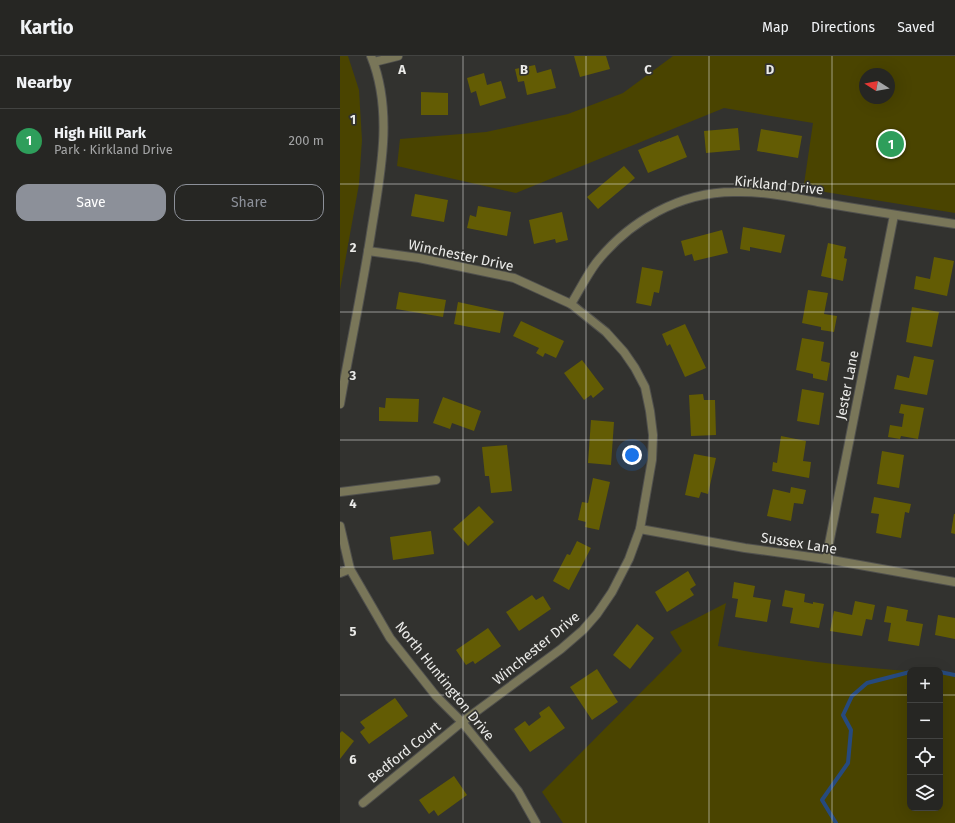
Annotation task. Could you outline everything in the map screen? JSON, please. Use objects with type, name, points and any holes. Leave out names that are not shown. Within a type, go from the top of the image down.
[{"type":"street","points":[[340,404],[368,251],[382,159],[383,129],[381,94],[373,59],[398,56]]},
{"type":"street","name":"Kirkland Drive","points":[[571,304],[596,263],[617,240],[632,228],[649,216],[670,206],[710,193],[755,193],[955,224]]},
{"type":"street","name":"Jester Lane","points":[[826,560],[894,215]]},
{"type":"street","name":"Winchester Drive","points":[[368,251],[419,258],[514,278],[571,304],[606,332],[624,352],[635,368],[644,387],[650,411],[653,435],[652,460],[640,529],[629,559],[612,592],[597,614],[583,630],[540,666],[462,722]]},
{"type":"street","points":[[340,492],[436,480]]},
{"type":"street","name":"North Huntington Drive","points":[[340,526],[350,569],[390,638],[436,696],[462,722],[518,791],[536,823]]},
{"type":"street","name":"Sussex Lane","points":[[640,529],[745,548],[955,582]]},
{"type":"street","points":[[340,573],[350,569]]},
{"type":"street","name":"Bedford Court","points":[[363,803],[462,722]]},
{"type":"shaded area","points":[[340,56],[348,56],[359,90],[362,140],[359,184],[340,290]]},
{"type":"shaded area","points":[[673,56],[955,56],[955,213],[819,191],[820,186],[804,184],[813,123],[724,108],[516,193],[397,166],[400,139],[486,132],[568,114],[623,93]]},
{"type":"shaded area","points":[[726,603],[718,646],[814,662],[907,671],[907,811],[943,811],[943,673],[955,674],[955,823],[563,823],[542,792],[682,651],[670,632]]},
{"type":"building","points":[[574,56],[606,56],[610,69],[580,77]]},
{"type":"building","points":[[535,65],[537,73],[551,69],[556,88],[527,95],[524,81],[518,82],[515,69]]},
{"type":"building","points":[[484,73],[487,85],[501,81],[506,98],[480,106],[476,91],[471,93],[467,78]]},
{"type":"building","points":[[421,92],[448,93],[448,115],[421,115]]},
{"type":"building","points":[[738,128],[740,150],[706,153],[704,131]]},
{"type":"building","points":[[761,129],[802,136],[798,158],[757,151]]},
{"type":"building","points":[[678,135],[687,157],[648,173],[638,150]]},
{"type":"building","points":[[624,166],[635,178],[598,209],[587,197]]},
{"type":"building","points":[[415,194],[448,200],[444,222],[411,216]]},
{"type":"building","points":[[478,206],[511,212],[507,236],[467,228],[470,215],[476,217]]},
{"type":"building","points":[[562,212],[568,240],[556,243],[555,239],[534,244],[529,220]]},
{"type":"building","points":[[743,227],[785,235],[781,253],[750,247],[750,251],[740,249]]},
{"type":"building","points":[[722,230],[728,253],[694,261],[692,254],[685,256],[681,241]]},
{"type":"building","points":[[828,243],[846,247],[844,258],[847,259],[843,281],[821,276]]},
{"type":"building","points":[[934,257],[954,261],[947,296],[914,289],[916,276],[930,279]]},
{"type":"building","points":[[642,267],[663,271],[659,293],[654,292],[651,306],[636,303]]},
{"type":"building","points":[[808,290],[828,293],[824,314],[837,316],[834,332],[821,330],[821,327],[802,323]]},
{"type":"building","points":[[399,292],[446,300],[443,317],[396,309]]},
{"type":"building","points":[[458,302],[504,312],[500,333],[454,324]]},
{"type":"building","points":[[912,307],[939,312],[932,347],[906,342]]},
{"type":"building","points":[[521,321],[564,341],[556,358],[545,353],[543,357],[536,353],[539,348],[513,336]]},
{"type":"building","points":[[685,324],[706,368],[685,377],[670,344],[667,346],[662,334]]},
{"type":"building","points":[[802,338],[824,342],[821,361],[830,363],[827,381],[813,378],[813,374],[796,370]]},
{"type":"building","points":[[914,356],[934,360],[927,395],[894,389],[897,375],[909,378]]},
{"type":"building","points":[[582,360],[604,389],[593,398],[591,395],[584,400],[564,373]]},
{"type":"building","points":[[802,389],[824,393],[819,425],[797,421]]},
{"type":"building","points":[[703,394],[704,400],[715,400],[716,435],[691,436],[689,395]]},
{"type":"building","points":[[443,397],[481,411],[474,431],[452,423],[450,429],[433,423]]},
{"type":"building","points":[[386,398],[419,399],[418,422],[379,421],[379,407],[385,408]]},
{"type":"building","points":[[901,404],[924,408],[918,439],[901,436],[900,439],[888,437],[890,425],[902,427],[904,414],[899,413]]},
{"type":"building","points":[[591,420],[614,422],[611,465],[588,463]]},
{"type":"building","points":[[781,436],[806,441],[803,461],[811,462],[809,478],[772,471],[773,462],[777,463]]},
{"type":"building","points":[[507,445],[512,491],[491,493],[489,476],[485,476],[482,447]]},
{"type":"building","points":[[882,451],[904,455],[899,488],[877,484]]},
{"type":"building","points":[[694,454],[716,458],[708,494],[701,492],[699,498],[685,495]]},
{"type":"building","points":[[593,478],[610,482],[599,530],[585,527],[586,522],[578,520],[582,502],[588,503]]},
{"type":"building","points":[[791,487],[806,490],[803,504],[794,503],[791,521],[767,516],[773,489],[790,493]]},
{"type":"building","points":[[874,497],[911,504],[909,513],[905,512],[901,538],[876,533],[879,514],[871,513]]},
{"type":"building","points":[[479,506],[494,522],[468,546],[453,529]]},
{"type":"building","points":[[955,514],[955,534],[951,533]]},
{"type":"building","points":[[431,531],[434,554],[393,560],[390,537]]},
{"type":"building","points":[[577,541],[591,548],[569,590],[553,581],[567,554],[570,555]]},
{"type":"building","points":[[688,571],[696,585],[690,589],[694,595],[667,612],[655,592]]},
{"type":"building","points":[[734,582],[755,586],[753,597],[771,600],[767,622],[735,617],[738,599],[732,598]]},
{"type":"building","points":[[785,590],[805,594],[804,602],[824,604],[819,628],[790,623],[793,608],[782,606]]},
{"type":"building","points":[[532,595],[536,600],[543,596],[551,609],[519,631],[506,612]]},
{"type":"building","points":[[855,601],[875,605],[872,620],[866,619],[862,636],[830,631],[834,611],[852,615]]},
{"type":"building","points":[[887,606],[908,610],[906,621],[923,624],[919,646],[888,641],[891,623],[884,622]]},
{"type":"building","points":[[938,615],[955,618],[955,639],[935,635]]},
{"type":"building","points":[[637,624],[654,638],[630,669],[613,655]]},
{"type":"building","points":[[488,628],[501,646],[475,664],[473,661],[466,665],[456,650]]},
{"type":"building","points":[[597,669],[618,702],[592,720],[570,687]]},
{"type":"building","points":[[395,698],[408,716],[369,744],[360,732],[365,728],[360,722]]},
{"type":"building","points":[[549,706],[565,728],[530,752],[514,729],[525,721],[529,726],[541,717],[539,713]]},
{"type":"building","points":[[342,731],[354,741],[340,759],[340,733]]},
{"type":"building","points":[[454,776],[467,795],[438,816],[434,810],[429,814],[419,800]]},
{"type":"waterway","points":[[836,823],[822,800],[848,763],[851,730],[843,715],[852,696],[867,683],[907,673]]},
{"type":"waterway","points":[[943,673],[955,675]]},
{"type":"place","name":"High Hill Park","points":[[891,144]]}]
